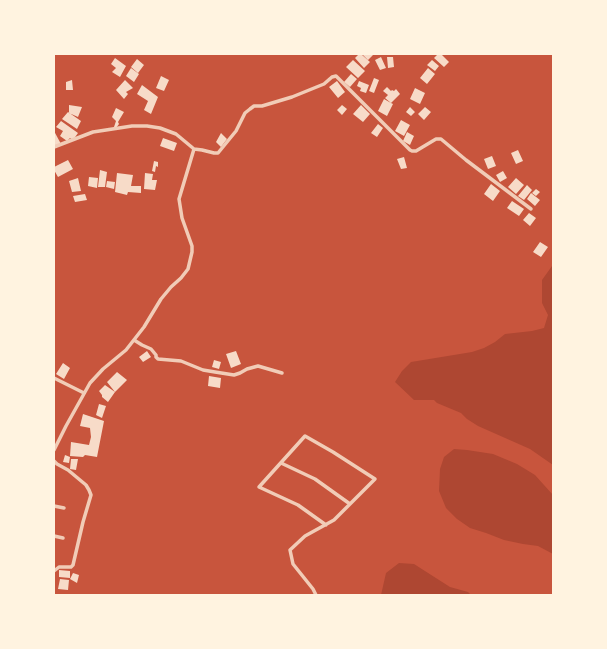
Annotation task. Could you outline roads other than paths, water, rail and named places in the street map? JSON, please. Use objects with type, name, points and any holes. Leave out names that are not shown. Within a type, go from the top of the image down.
[{"type":"street","points":[[54,147],[93,132],[132,126],[147,126],[160,128],[176,134],[194,149],[218,153],[236,131],[245,113],[254,106],[262,106],[292,98],[324,84],[332,77],[336,76],[412,152],[436,139],[441,139],[466,160],[531,209]]},
{"type":"street","points":[[54,450],[90,383],[103,369],[126,350],[144,327],[161,299],[181,278],[188,268],[192,246],[182,218],[179,199],[194,149]]},
{"type":"street","points":[[134,340],[151,349],[158,359],[181,361],[203,370],[234,374],[258,366],[282,373]]},
{"type":"street","points":[[54,378],[84,393]]},
{"type":"street","points":[[316,595],[314,588],[293,564],[290,550],[305,536],[326,525],[334,520],[374,478],[334,452],[305,436],[259,487],[298,505],[326,525]]},
{"type":"street","points":[[54,461],[86,485],[91,495],[73,565],[71,567],[59,567],[54,571]]},
{"type":"street","points":[[281,463],[315,478],[350,504]]},
{"type":"street","points":[[54,506],[64,508]]},
{"type":"street","points":[[54,536],[63,538]]}]
